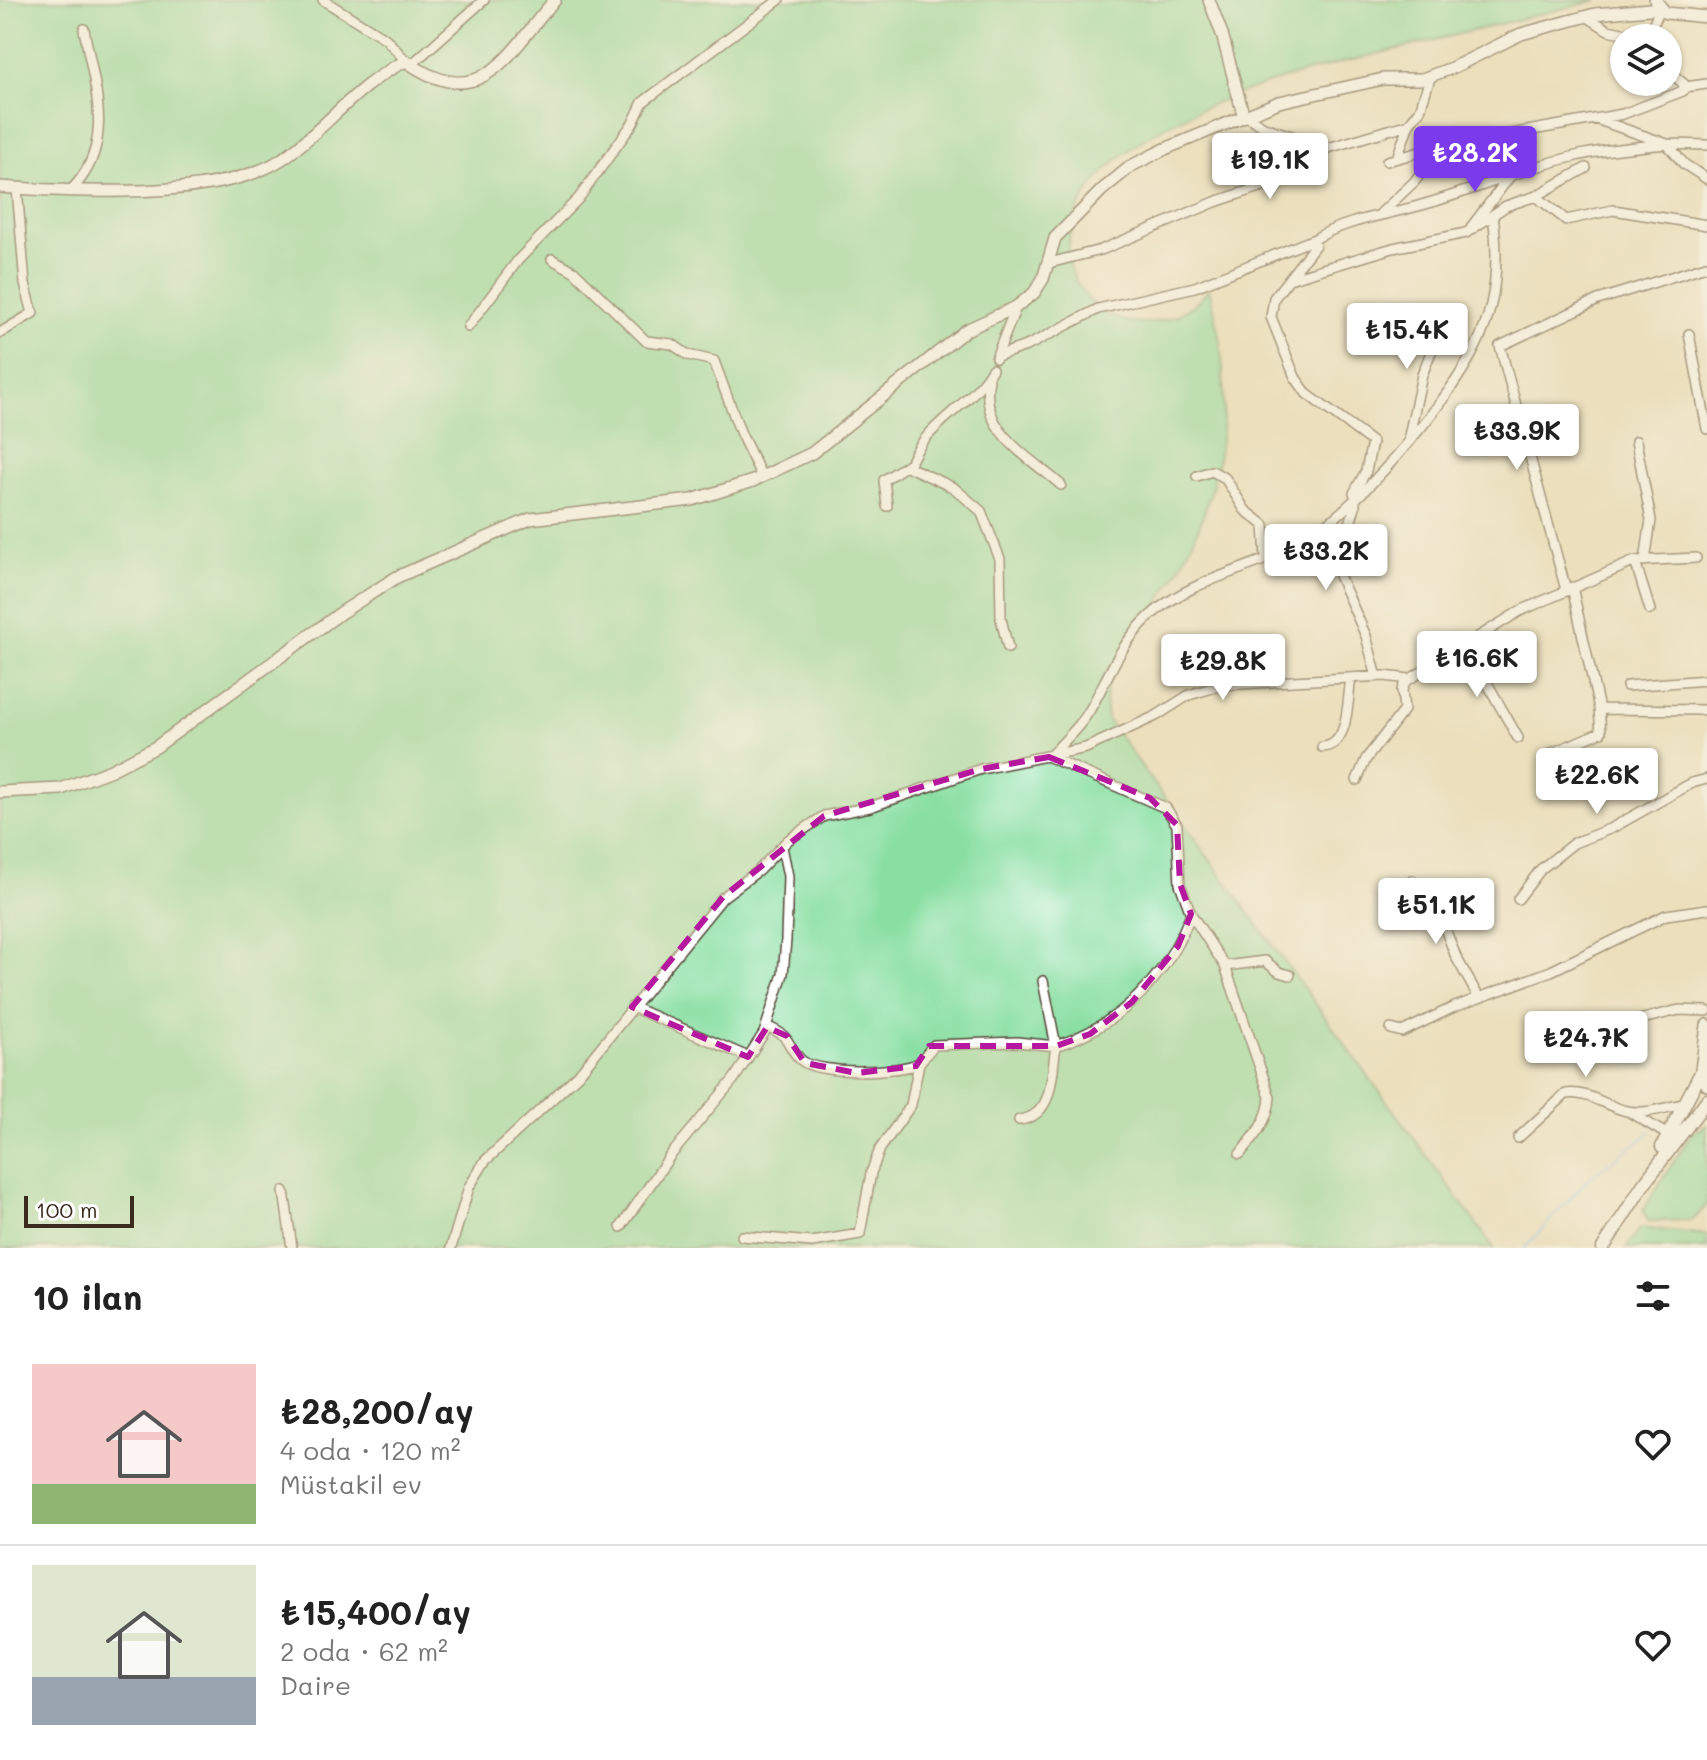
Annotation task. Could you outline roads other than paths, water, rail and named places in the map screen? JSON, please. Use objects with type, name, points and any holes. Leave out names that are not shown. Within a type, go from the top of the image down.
[{"type":"main road","points":[[1643,1186],[1704,1066]]},
{"type":"main road","points":[[1603,1248],[1643,1186],[1707,1100]]},
{"type":"street","points":[[323,0],[386,39],[408,63],[427,76],[451,83],[485,75],[520,47],[555,0]]},
{"type":"street","points":[[0,187],[70,191],[189,187],[257,172],[282,159],[385,71],[408,63],[448,36],[484,0]]},
{"type":"street","points":[[468,327],[518,260],[579,198],[633,123],[643,102],[779,0]]},
{"type":"street","points":[[1209,0],[1222,34],[1243,114],[1264,127],[1328,148]]},
{"type":"street","points":[[0,792],[61,789],[111,770],[156,747],[342,612],[397,577],[530,519],[692,500],[728,491],[812,453],[966,330],[1016,307],[1034,293],[1049,263],[1055,238],[1102,190],[1131,166],[1243,114],[1279,102],[1383,79],[1431,75],[1521,34],[1586,16],[1658,6],[1674,15],[1707,17]]},
{"type":"street","points":[[1586,16],[1610,30]]},
{"type":"street","points":[[70,191],[91,165],[100,136],[84,29]]},
{"type":"street","points":[[1398,155],[1409,124],[1424,102],[1431,75]]},
{"type":"street","points":[[1682,84],[1685,87]]},
{"type":"street","points":[[1387,161],[1398,155],[1442,146],[1623,114],[1683,91],[1685,87],[1707,84]]},
{"type":"street","points":[[1593,118],[1667,144],[1684,164],[1707,179]]},
{"type":"street","points":[[1049,263],[1101,250],[1215,202],[1281,180],[1308,167],[1328,148],[1409,124]]},
{"type":"street","points":[[997,356],[1029,345],[1098,309],[1195,287],[1381,213],[1418,206],[1575,156],[1667,144],[1707,145]]},
{"type":"street","points":[[1381,213],[1414,182],[1442,146]]},
{"type":"street","points":[[1288,279],[1393,248],[1466,233],[1506,206],[1536,196],[1586,168]]},
{"type":"street","points":[[1466,233],[1511,175]]},
{"type":"street","points":[[0,333],[33,313],[25,284],[17,188]]},
{"type":"street","points":[[1536,196],[1566,220],[1613,210],[1707,225]]},
{"type":"street","points":[[1049,757],[1091,708],[1128,638],[1153,613],[1186,592],[1314,534],[1384,471],[1453,384],[1477,344],[1493,296],[1497,245],[1493,215]]},
{"type":"street","points":[[1313,240],[1315,245],[1274,298],[1271,317],[1295,377],[1307,394],[1372,442],[1366,471],[1353,499],[1355,507],[1336,569],[1338,580],[1366,636],[1377,677]]},
{"type":"street","points":[[552,259],[574,271],[646,341],[672,344],[688,355],[714,361],[741,434],[762,477]]},
{"type":"street","points":[[1552,753],[1601,732],[1599,709],[1569,588],[1500,346],[1598,300],[1706,266]]},
{"type":"street","points":[[887,506],[883,483],[896,469],[910,463],[933,430],[981,388],[992,369],[1016,307]]},
{"type":"street","points":[[1408,440],[1422,375],[1446,313]]},
{"type":"street","points":[[1689,334],[1707,429]]},
{"type":"street","points":[[1697,369],[1707,363]]},
{"type":"street","points":[[992,369],[988,395],[993,424],[1061,485]]},
{"type":"street","points":[[1636,441],[1651,520],[1640,561],[1650,610]]},
{"type":"street","points":[[910,463],[913,471],[933,475],[963,495],[987,522],[1003,574],[1001,619],[1008,648]]},
{"type":"street","points":[[1197,476],[1212,471],[1225,478],[1245,510],[1264,525],[1266,558]]},
{"type":"street","points":[[1357,780],[1366,759],[1404,710],[1402,690],[1409,679],[1520,611],[1569,588],[1640,561],[1696,558]]},
{"type":"street","points":[[1471,643],[1486,681],[1518,738]]},
{"type":"street","points":[[451,1248],[469,1187],[485,1161],[578,1075],[723,897],[824,816],[870,807],[981,769],[1086,748],[1156,716],[1189,695],[1222,685],[1377,677],[1409,679]]},
{"type":"street","points":[[1322,747],[1332,746],[1340,739],[1351,678]]},
{"type":"street","points":[[1627,686],[1707,680]]},
{"type":"street","points":[[1599,709],[1707,710]]},
{"type":"street","points":[[1049,757],[1166,808],[1177,825],[1180,884],[1191,914],[1225,966],[1270,1097],[1270,1109],[1257,1133],[1240,1154]]},
{"type":"street","points":[[1518,899],[1541,869],[1574,843],[1612,828],[1692,783],[1707,779]]},
{"type":"street","points":[[621,1227],[670,1156],[748,1057],[766,1026],[783,974],[788,876],[782,847]]},
{"type":"street","points":[[1412,880],[1441,918],[1456,957],[1479,998]]},
{"type":"street","points":[[1391,1029],[1402,1032],[1551,971],[1666,915],[1707,909]]},
{"type":"street","points":[[742,1236],[812,1242],[860,1234],[871,1173],[890,1131],[911,1105],[919,1063],[927,1049],[934,1045],[1017,1042],[1056,1046],[1090,1034],[1132,1002],[1157,976],[1178,946],[1191,914]]},
{"type":"street","points":[[1225,966],[1265,961],[1279,972],[1290,975]]},
{"type":"street","points":[[1019,1120],[1034,1116],[1047,1102],[1056,1046],[1043,981]]},
{"type":"street","points":[[632,1007],[748,1057]]},
{"type":"street","points":[[1626,1023],[1679,1010],[1707,1011]]},
{"type":"street","points":[[1707,1025],[1704,1066],[1707,1085]]},
{"type":"street","points":[[766,1026],[787,1036],[799,1058],[811,1065],[857,1073],[919,1063]]},
{"type":"street","points":[[1518,1138],[1566,1094],[1576,1092],[1628,1112],[1668,1135]]},
{"type":"street","points":[[1628,1112],[1684,1104]]},
{"type":"street","points":[[284,1191],[292,1248]]},
{"type":"waterway","points":[[1525,1248],[1590,1177],[1651,1132]]}]
